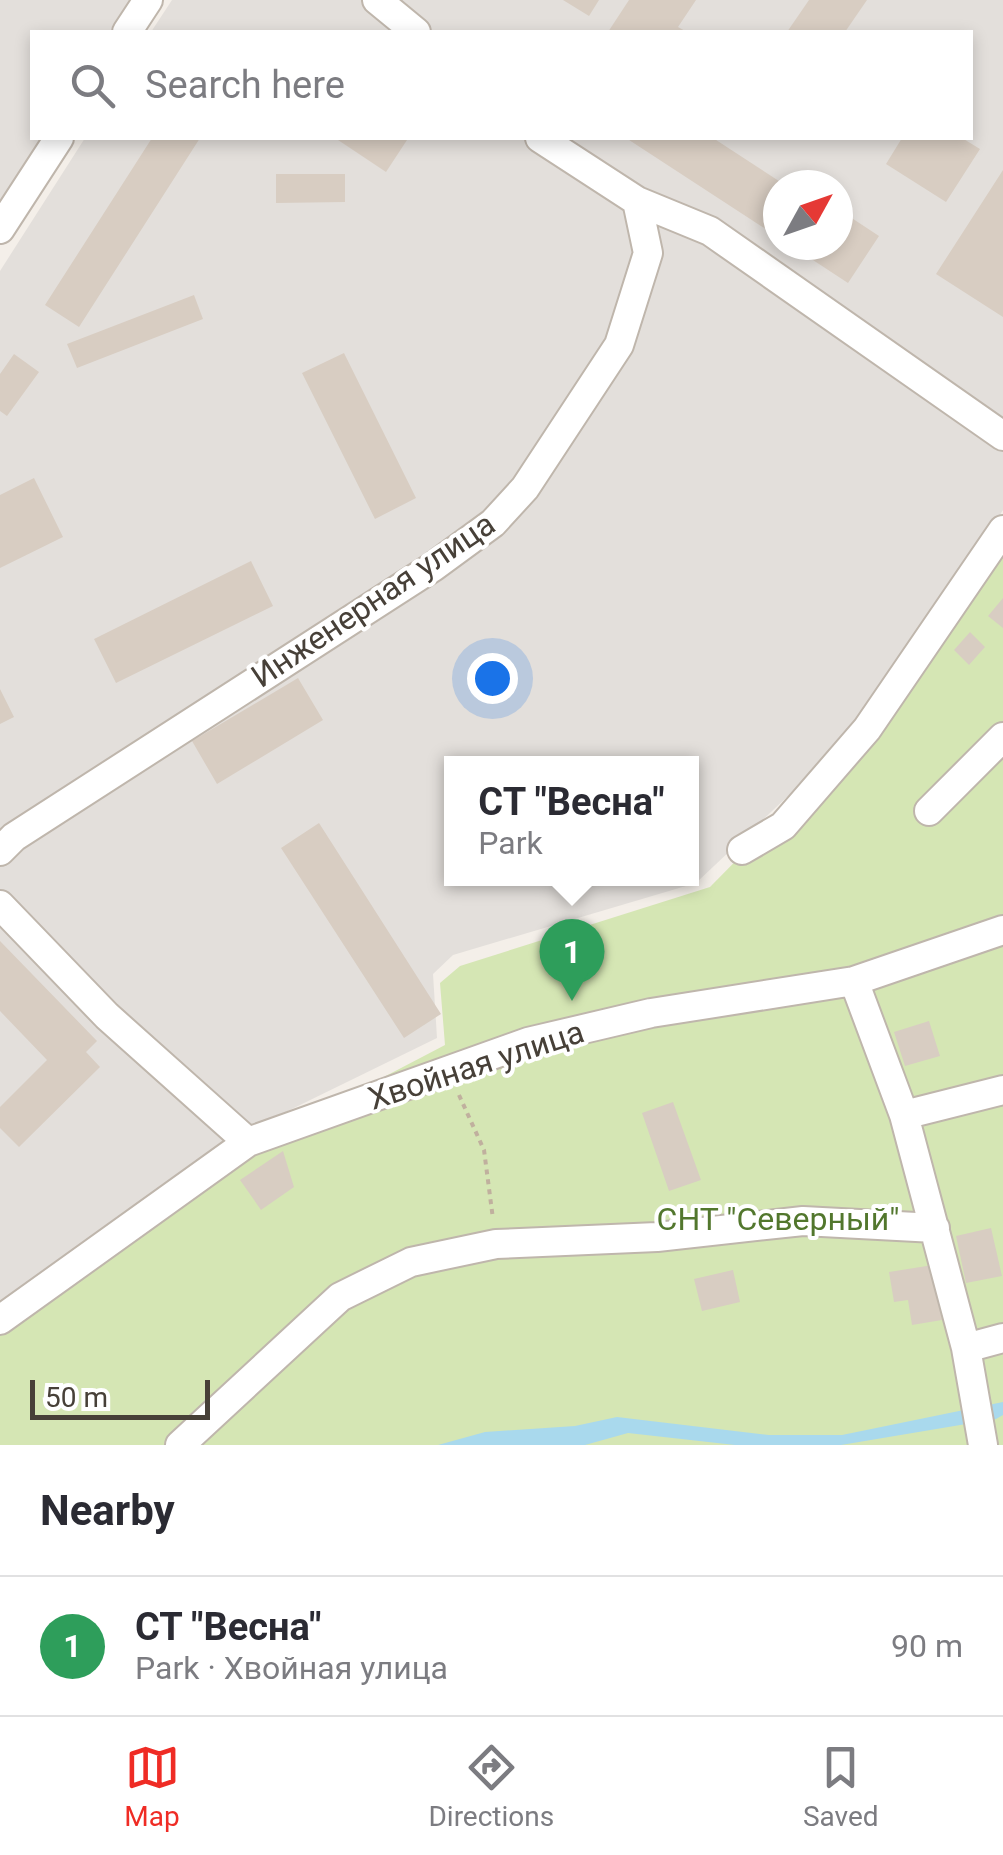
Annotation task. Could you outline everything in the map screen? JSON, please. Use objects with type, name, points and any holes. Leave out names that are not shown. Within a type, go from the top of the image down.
[{"type":"street","points":[[128,30],[148,0]]},
{"type":"street","points":[[378,0],[414,30]]},
{"type":"street","points":[[0,229],[58,140]]},
{"type":"street","points":[[542,140],[561,156],[638,202],[710,231],[1003,436]]},
{"type":"street","name":"Инженерная улица","points":[[0,850],[14,837],[433,567],[493,523],[525,488],[618,345],[648,253],[638,202]]},
{"type":"street","points":[[742,850],[783,826],[867,729],[1003,530]]},
{"type":"street","points":[[929,811],[1003,737]]},
{"type":"street","points":[[0,904],[107,1016],[248,1142]]},
{"type":"street","name":"Хвойная улица","points":[[0,1320],[248,1142],[528,1042],[651,1013],[854,981],[1003,930]]},
{"type":"street","points":[[854,981],[904,1114],[966,1348],[982,1436]]},
{"type":"street","points":[[904,1114],[1003,1090]]},
{"type":"street","points":[[180,1445],[340,1297],[411,1262],[496,1244],[657,1237],[803,1221],[935,1228]]},
{"type":"street","points":[[966,1348],[1003,1338]]},
{"type":"path","points":[[449,1073],[484,1150],[496,1244]]},
{"type":"shaded area","points":[[0,0],[138,0],[119,30],[30,30],[30,140],[51,140],[0,219]]},
{"type":"shaded area","points":[[172,0],[1003,0],[1003,510],[864,724],[699,880],[699,756],[444,756],[444,886],[686,886],[453,955],[433,974],[437,1038],[251,1129],[0,1315],[0,271],[84,140],[973,140],[973,30],[152,30]]},
{"type":"green space","name":"СНТ \"Северный\"","points":[[1003,527],[1003,1445],[0,1445],[0,1327],[273,1135],[445,1045],[440,983],[460,966],[710,887],[882,713]]},
{"type":"water","points":[[1003,1402],[1003,1415],[996,1419],[841,1445],[735,1445],[628,1433],[585,1445],[438,1445],[485,1432],[575,1426],[617,1417],[769,1435],[842,1435]]},
{"type":"building","points":[[563,0],[599,0],[589,16]]},
{"type":"building","points":[[629,0],[696,0],[678,27],[683,30],[609,30]]},
{"type":"building","points":[[809,0],[867,0],[846,30],[788,30]]},
{"type":"building","points":[[151,140],[199,140],[79,327],[45,305]]},
{"type":"building","points":[[338,140],[407,140],[386,172]]},
{"type":"building","points":[[629,140],[716,140],[763,171],[763,227]]},
{"type":"building","points":[[901,140],[965,140],[980,149],[946,202],[886,164]]},
{"type":"building","points":[[1003,170],[1003,317],[936,274]]},
{"type":"building","points":[[276,174],[345,174],[345,202],[276,203]]},
{"type":"building","points":[[853,219],[879,236],[848,283],[813,260],[853,260]]},
{"type":"building","points":[[194,295],[203,319],[77,368],[67,344]]},
{"type":"building","points":[[344,353],[416,498],[375,519],[302,373]]},
{"type":"building","points":[[14,354],[39,372],[7,416],[0,411],[0,374]]},
{"type":"building","points":[[34,478],[63,537],[0,568],[0,495]]},
{"type":"building","points":[[251,561],[273,606],[116,683],[94,639]]},
{"type":"building","points":[[1003,598],[1003,628],[988,616]]},
{"type":"building","points":[[970,632],[985,647],[969,665],[954,650]]},
{"type":"building","points":[[298,678],[323,720],[217,784],[192,741]]},
{"type":"building","points":[[0,689],[14,717],[0,724]]},
{"type":"building","points":[[319,823],[441,1014],[404,1038],[281,848]]},
{"type":"building","points":[[0,941],[97,1041],[86,1052],[100,1067],[19,1147],[0,1128],[0,1107],[47,1060],[0,1011]]},
{"type":"building","points":[[929,1021],[940,1056],[905,1066],[894,1032]]},
{"type":"building","points":[[673,1102],[701,1180],[669,1191],[642,1113]]},
{"type":"building","points":[[283,1151],[294,1187],[261,1210],[240,1180]]},
{"type":"building","points":[[991,1228],[1002,1276],[966,1283],[956,1236]]},
{"type":"building","points":[[933,1265],[942,1320],[912,1325],[908,1300],[894,1302],[889,1272]]},
{"type":"building","points":[[733,1270],[740,1302],[702,1311],[694,1279]]},
{"type":"place","name":"СТ \"Весна\"","points":[[572,1001]]}]
